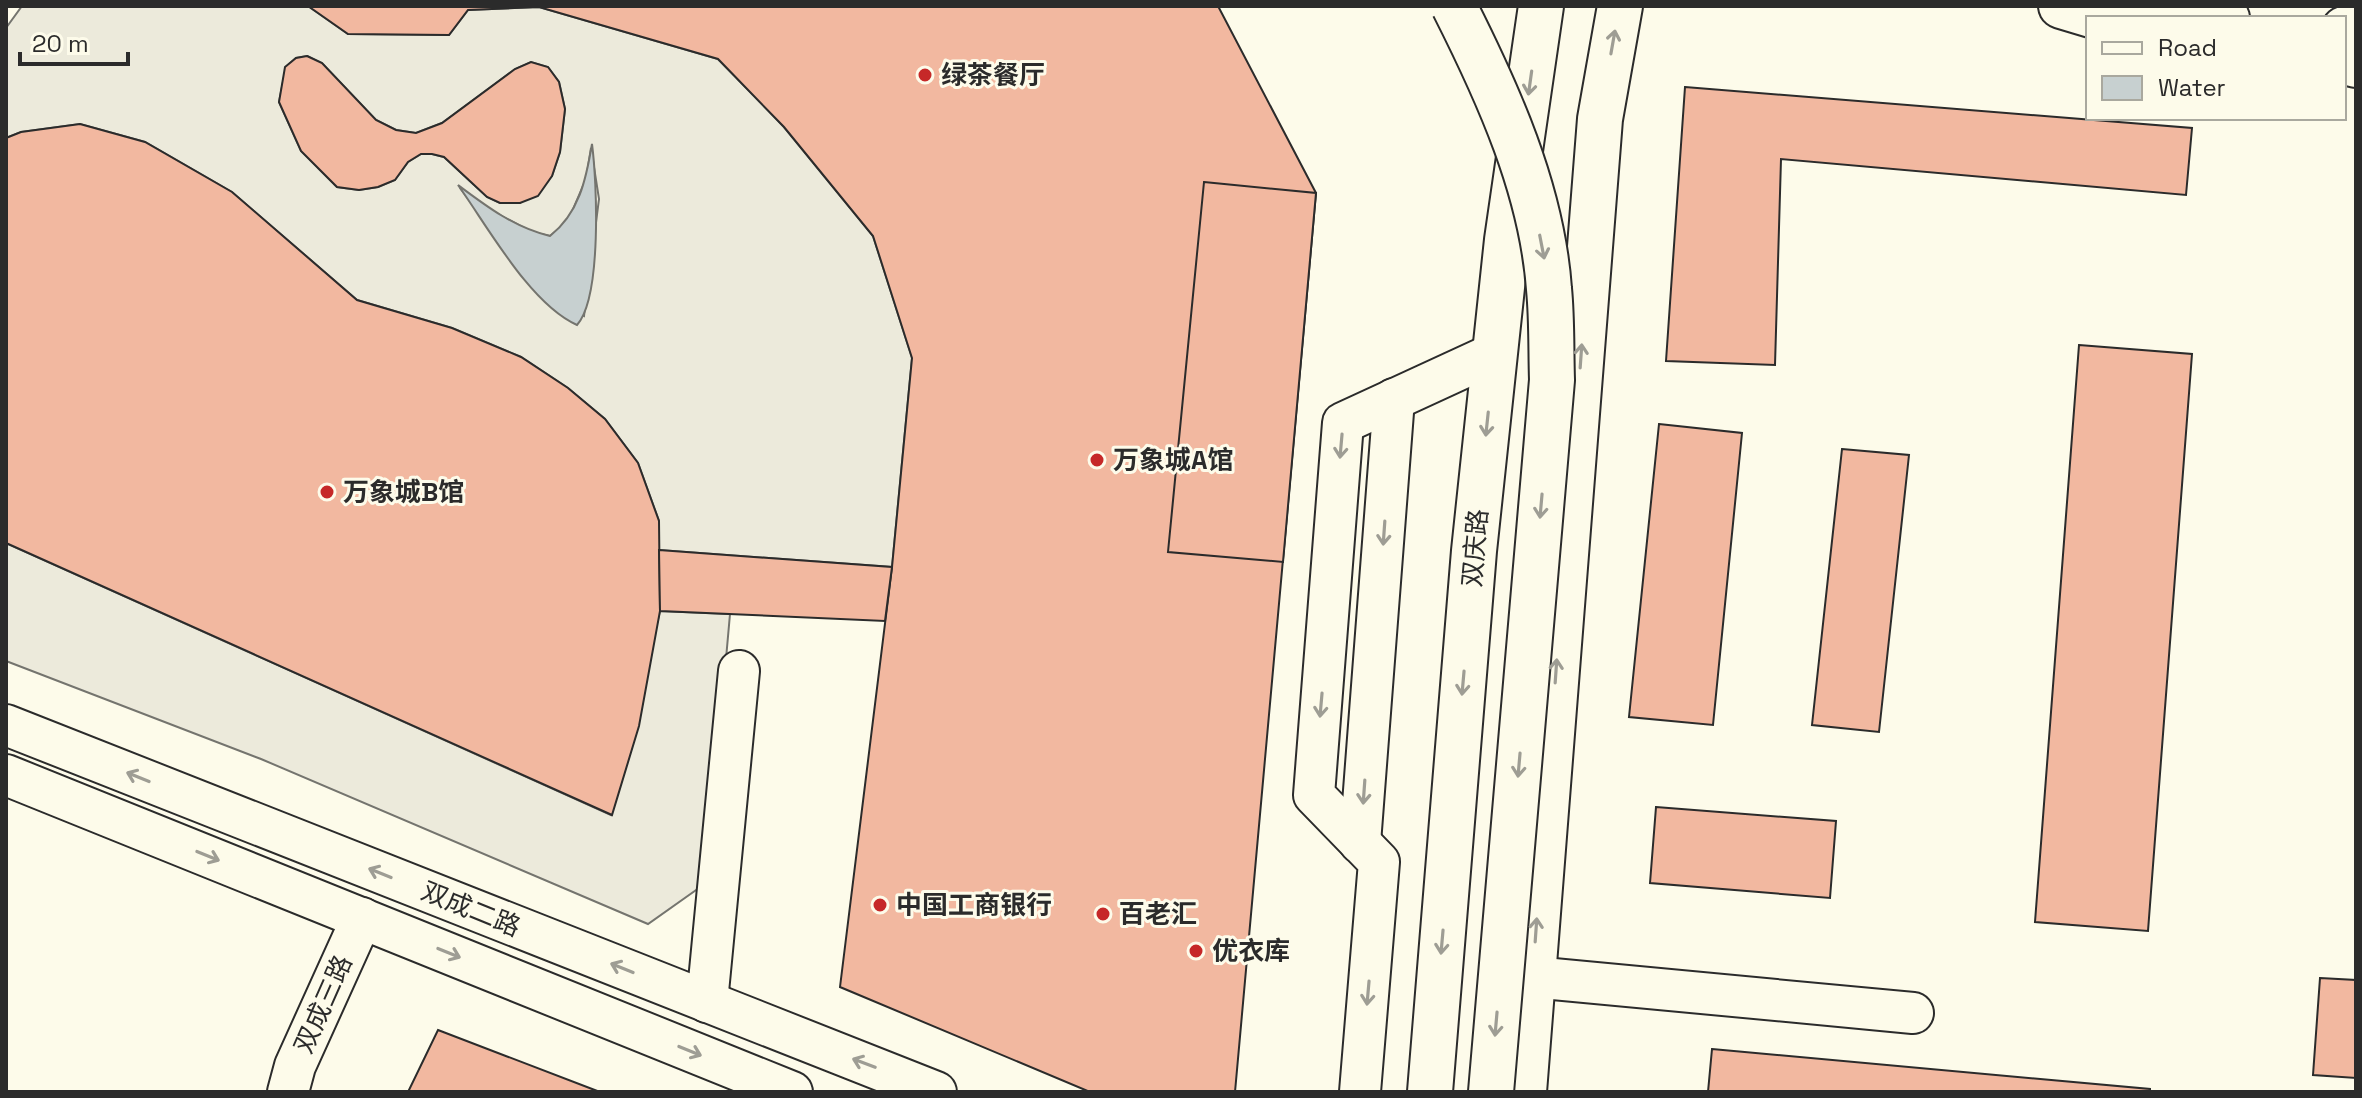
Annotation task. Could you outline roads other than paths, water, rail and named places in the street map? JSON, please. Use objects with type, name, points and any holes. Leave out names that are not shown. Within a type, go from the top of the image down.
[{"type":"main road","name":"双庆路","points":[[1430,1092],[1474,551],[1507,240],[1541,6]]},
{"type":"main road","points":[[1524,1092],[1600,119],[1620,6]]},
{"type":"main road","points":[[2061,6],[2094,16]]},
{"type":"main road","points":[[2152,12],[2202,16]]},
{"type":"main road","points":[[1462,15],[1490,127],[1507,240]]},
{"type":"main road","points":[[1462,15],[1503,109],[1531,194],[1549,286],[1552,380],[1491,1092]]},
{"type":"street","points":[[1360,1092],[1379,862],[1314,795],[1343,423],[1495,353]]},
{"type":"street","points":[[707,1002],[739,671]]},
{"type":"street","name":"双成二路","points":[[6,725],[936,1092]]},
{"type":"street","name":"双成二路","points":[[6,775],[792,1092]]},
{"type":"street","name":"双成三路","points":[[288,1092],[295,1066],[362,918]]},
{"type":"street","points":[[1532,977],[1913,1013]]},
{"type":"water","points":[[592,144],[596,211],[594,265],[591,290],[577,325],[560,315],[527,283],[458,185],[513,222],[550,236],[568,217],[580,195]]},
{"type":"place","name":"绿茶餐厅","points":[[925,75]]},
{"type":"place","name":"万象城A馆","points":[[1097,460]]},
{"type":"place","name":"万象城B馆","points":[[327,492]]},
{"type":"place","name":"中国工商银行","points":[[880,905]]},
{"type":"place","name":"百老汇","points":[[1103,914]]},
{"type":"place","name":"优衣库","points":[[1196,951]]}]
